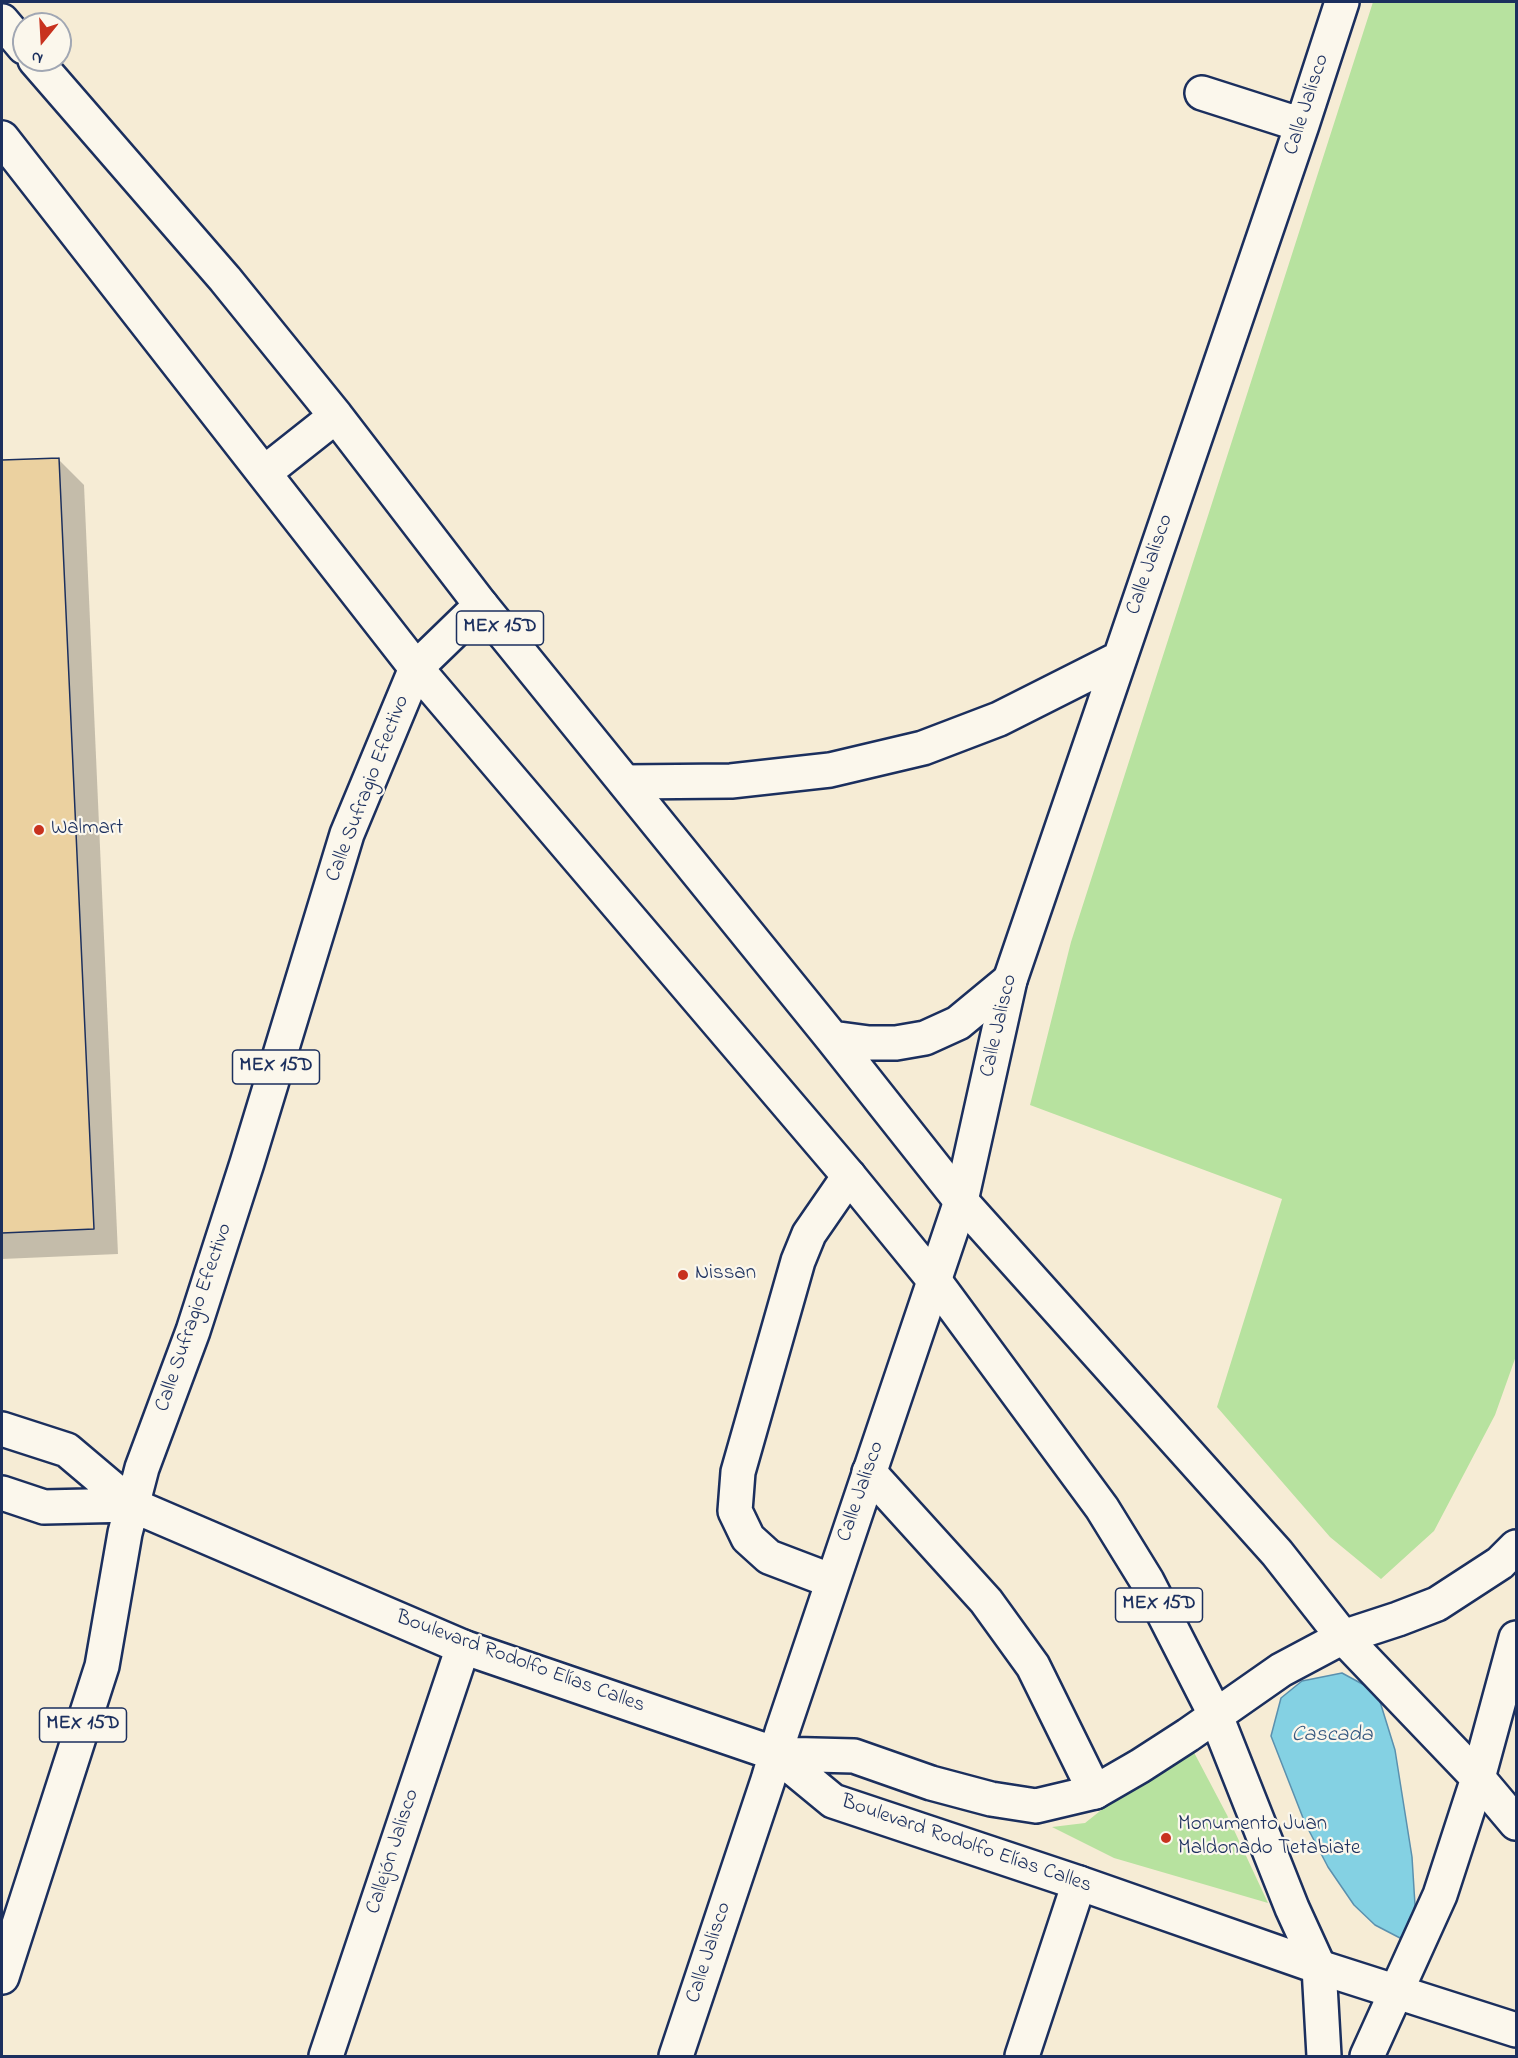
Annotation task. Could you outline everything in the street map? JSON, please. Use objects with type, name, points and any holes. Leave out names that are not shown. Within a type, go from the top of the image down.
[{"type":"main road","name":"Calle Jalisco","points":[[676,2056],[832,1581],[961,1201],[1010,980],[1342,2]]},
{"type":"main road","points":[[2,21],[12,33]]},
{"type":"main road","name":"MEX 15D","points":[[45,72],[225,279],[336,416],[482,605],[961,1201],[1277,1553],[1343,1637],[1479,1778]]},
{"type":"main road","points":[[1202,93],[1302,125]]},
{"type":"main road","name":"MEX 15D","points":[[2,138],[416,669],[849,1176],[933,1280],[1102,1508],[1147,1581],[1216,1716],[1318,1968],[1324,2056]]},
{"type":"main road","points":[[264,473],[336,416]]},
{"type":"main road","points":[[416,669],[482,605]]},
{"type":"main road","points":[[625,782],[730,781],[830,770],[923,748],[999,719],[1118,659]]},
{"type":"main road","name":"Calle Sufragio Efectivo","points":[[2,1977],[102,1666],[125,1533],[142,1468],[193,1331],[247,1163],[347,834],[416,669]]},
{"type":"main road","points":[[832,1038],[869,1043],[896,1043],[925,1038],[958,1023],[1010,980]]},
{"type":"main road","points":[[832,1581],[769,1557],[748,1538],[735,1511],[738,1472],[798,1262],[809,1234],[849,1176]]},
{"type":"main road","name":"Boulevard Rodolfo Elías Calles","points":[[2,1428],[67,1450],[132,1505],[463,1647],[776,1754],[833,1801],[1079,1883],[1318,1968],[1516,2030]]},
{"type":"main road","points":[[869,1472],[986,1601],[1033,1666],[1095,1792]]},
{"type":"main road","name":"Boulevard Rodolfo Elías Calles","points":[[2,1492],[44,1507],[132,1505]]},
{"type":"main road","points":[[776,1754],[854,1756],[931,1784],[991,1799],[1036,1806],[1095,1792],[1140,1766],[1281,1670],[1343,1637],[1437,1604],[1500,1563],[1516,1547]]},
{"type":"main road","points":[[1367,2056],[1440,1894],[1479,1778],[1516,1638]]},
{"type":"main road","name":"Callejón Jalisco","points":[[326,2056],[463,1647]]},
{"type":"main road","points":[[1479,1778],[1516,1823]]},
{"type":"main road","points":[[1022,2056],[1079,1883]]},
{"type":"green space","points":[[1373,2],[1516,2],[1516,1356],[1495,1415],[1434,1531],[1381,1579],[1330,1537],[1217,1407],[1282,1199],[1030,1105],[1071,942]]},
{"type":"green space","points":[[1188,1741],[1227,1815],[1268,1903],[1114,1858],[1052,1827],[1085,1823]]},
{"type":"water","name":"Cascada","points":[[1342,1673],[1377,1692],[1395,1750],[1412,1857],[1415,1905],[1409,1928],[1400,1938],[1375,1925],[1354,1905],[1328,1867],[1305,1823],[1271,1736],[1281,1698],[1302,1681]]},
{"type":"building","name":"Walmart","points":[[59,458],[94,1229],[2,1233],[2,460]]},
{"type":"place","name":"Walmart","points":[[39,830]]},
{"type":"place","name":"Nissan","points":[[683,1275]]},
{"type":"place","name":"Monumento Juan Maldonado Tetabiate","points":[[1166,1838]]}]
